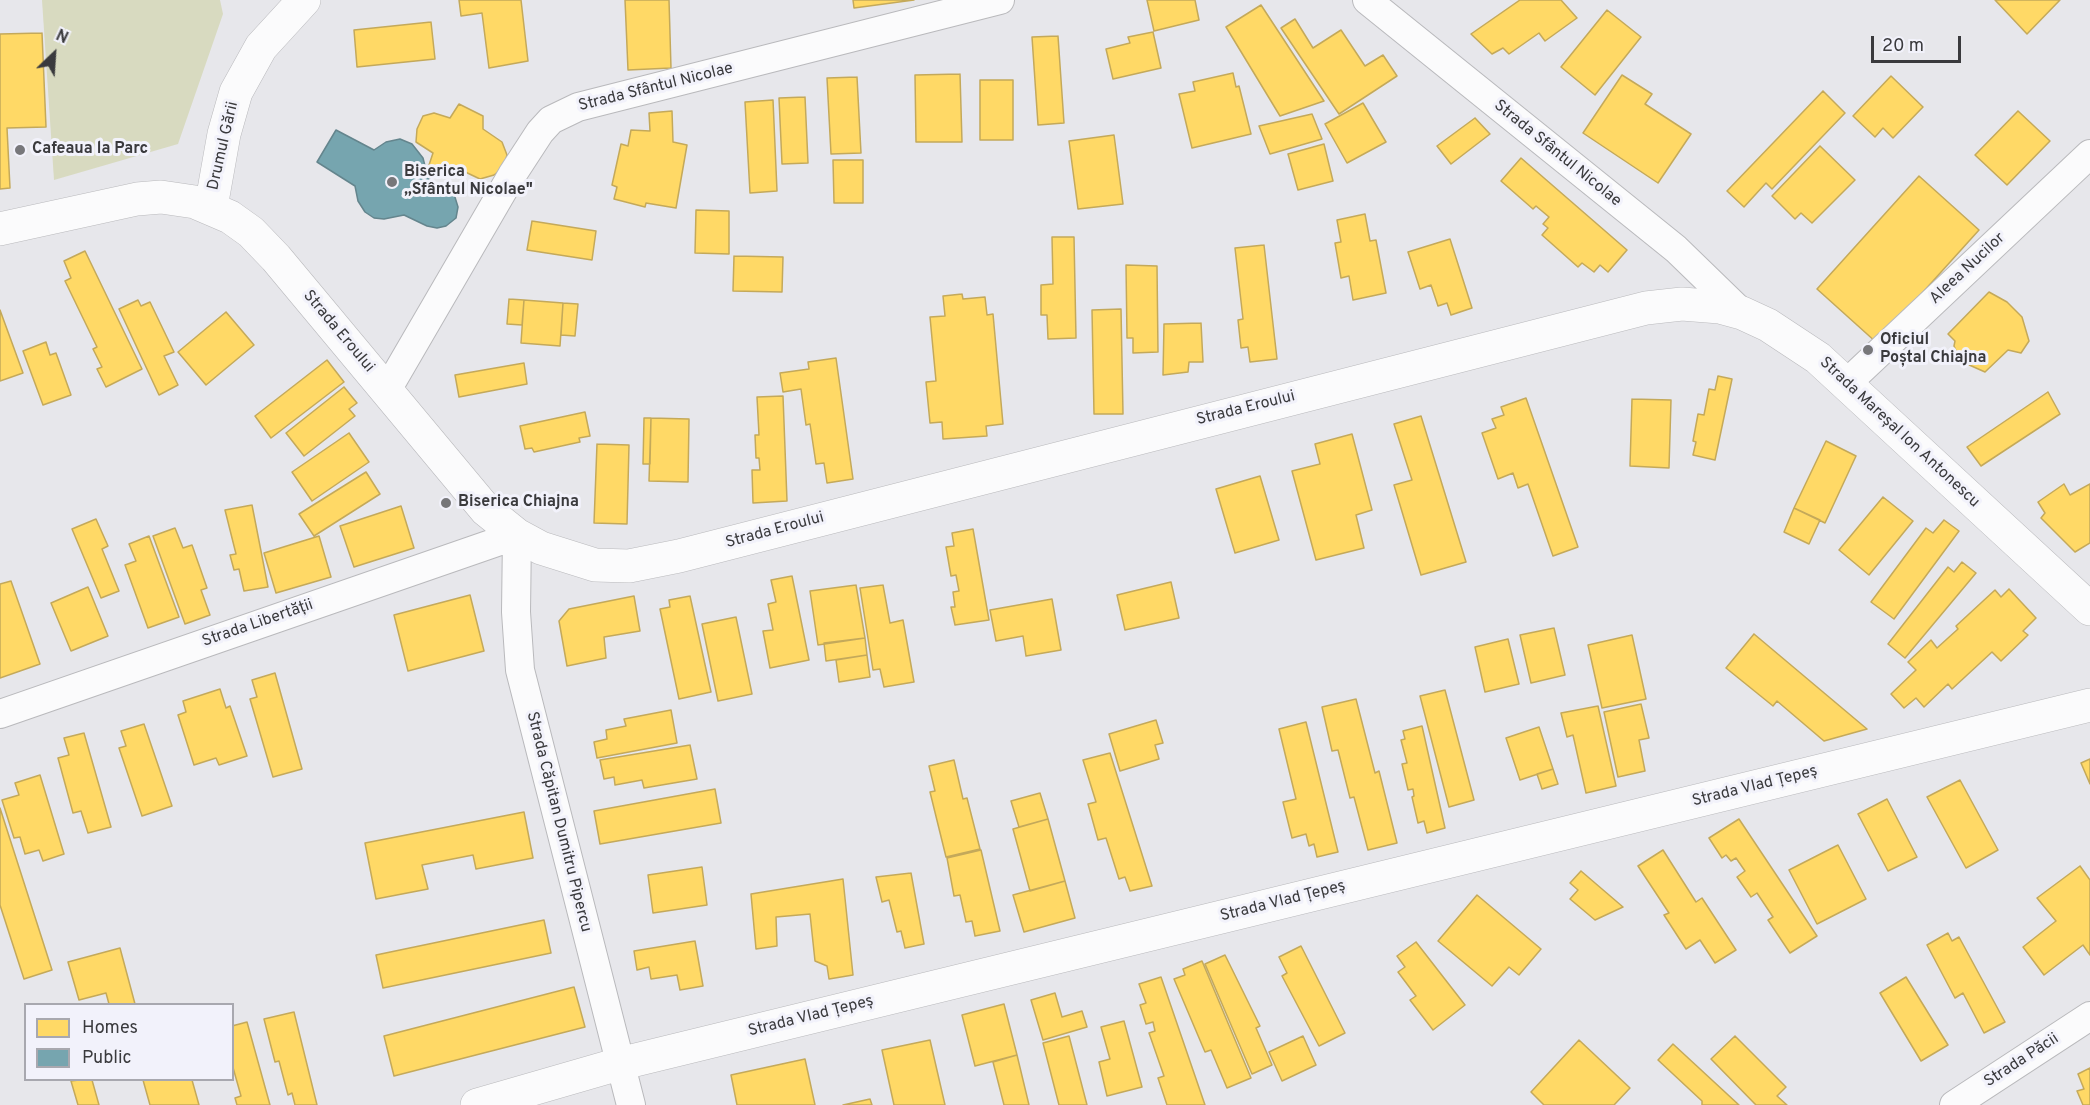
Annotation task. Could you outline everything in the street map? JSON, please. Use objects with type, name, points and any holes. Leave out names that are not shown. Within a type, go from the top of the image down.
[{"type":"main road","name":"Drumul Gării","points":[[211,207],[224,134],[236,92],[261,47],[302,0]]},
{"type":"main road","name":"Strada Eroului","points":[[0,229],[137,199],[180,198],[211,207],[230,217],[259,241],[486,510],[517,535],[541,548],[595,565],[629,566],[679,556],[1635,311],[1682,304]]},
{"type":"main road","name":"Strada Mareșal Ion Antonescu","points":[[1682,304],[1742,313],[1794,340],[1846,384],[2090,609]]},
{"type":"main road","name":"Strada Vlad Țepeș","points":[[477,1105],[619,1064],[2090,705]]},
{"type":"street","name":"Strada Sfântul Nicolae","points":[[387,390],[512,175],[540,132],[551,120],[579,107],[1000,0]]},
{"type":"street","name":"Strada Sfântul Nicolae","points":[[1367,0],[1676,249],[1742,313]]},
{"type":"street","name":"Aleea Nucilor","points":[[1846,384],[2090,154]]},
{"type":"street","name":"Strada Libertății","points":[[0,714],[517,535]]},
{"type":"street","name":"Strada Căpitan Dumitru Pipercu","points":[[517,535],[516,612],[520,670],[631,1105]]},
{"type":"street","name":"Strada Păcii","points":[[1954,1105],[2090,1016]]},
{"type":"green space","points":[[42,0],[220,0],[223,14],[178,144],[54,180]]},
{"type":"building: Homes","points":[[459,0],[521,0],[528,61],[489,68],[482,13],[461,16]]},
{"type":"building: Homes","points":[[625,0],[669,0],[671,68],[628,70]]},
{"type":"building: Homes","points":[[853,0],[914,0],[854,8]]},
{"type":"building: Homes","points":[[1147,0],[1195,0],[1199,20],[1154,31]]},
{"type":"building: Homes","points":[[1520,0],[1561,0],[1577,18],[1545,41],[1539,33],[1509,54],[1503,48],[1492,54],[1471,34]]},
{"type":"building: Homes","points":[[1995,0],[2060,0],[2027,34]]},
{"type":"building: Homes","points":[[1261,5],[1324,101],[1280,116],[1226,27]]},
{"type":"building: Homes","points":[[1607,10],[1641,37],[1595,95],[1561,67]]},
{"type":"building: Homes","points":[[1295,19],[1313,48],[1341,30],[1365,66],[1383,55],[1397,76],[1339,114],[1281,28]]},
{"type":"building: Homes","points":[[431,22],[435,59],[357,67],[354,30]]},
{"type":"building: Homes","points":[[1153,32],[1161,68],[1113,79],[1106,49],[1130,43],[1128,37]]},
{"type":"building: Homes","points":[[42,33],[46,127],[7,128],[10,188],[0,189],[0,34]]},
{"type":"building: Homes","points":[[1058,36],[1064,123],[1038,125],[1032,37]]},
{"type":"building: Homes","points":[[1233,73],[1236,87],[1239,86],[1251,134],[1192,148],[1179,94],[1195,91],[1193,82]]},
{"type":"building: Homes","points":[[960,74],[962,142],[916,142],[915,75]]},
{"type":"building: Homes","points":[[1622,75],[1652,94],[1645,104],[1691,134],[1658,183],[1583,133]]},
{"type":"building: Homes","points":[[1891,76],[1923,107],[1893,138],[1883,128],[1875,137],[1853,116]]},
{"type":"building: Homes","points":[[857,77],[861,153],[831,154],[827,78]]},
{"type":"building: Homes","points":[[980,80],[1013,80],[1013,140],[980,140]]},
{"type":"building: Homes","points":[[1823,91],[1845,113],[1772,189],[1766,183],[1744,207],[1727,191]]},
{"type":"building: Homes","points":[[805,97],[808,163],[782,164],[779,98]]},
{"type":"building: Homes","points":[[773,100],[777,191],[750,193],[745,102]]},
{"type":"building: Homes","points":[[1363,103],[1386,142],[1347,163],[1325,124]]},
{"type":"building: Homes","points":[[459,104],[483,116],[483,129],[502,142],[507,155],[504,167],[494,175],[480,179],[459,169],[450,177],[429,165],[433,153],[416,142],[417,129],[423,116],[434,113],[450,118]]},
{"type":"building: Homes","points":[[672,111],[673,142],[687,145],[676,208],[646,203],[645,207],[614,199],[617,187],[612,185],[621,144],[628,146],[631,130],[650,131],[649,113]]},
{"type":"building: Homes","points":[[2018,111],[2050,141],[2007,185],[1975,155]]},
{"type":"building: Homes","points":[[1312,114],[1322,139],[1270,154],[1259,126]]},
{"type":"building: Homes","points":[[1475,118],[1490,134],[1451,164],[1437,146]]},
{"type":"building: Homes","points":[[1114,135],[1123,204],[1078,209],[1069,141]]},
{"type":"building: Homes","points":[[1324,144],[1333,181],[1298,190],[1288,154]]},
{"type":"building: Homes","points":[[1820,146],[1855,180],[1812,223],[1801,213],[1795,219],[1772,196]]},
{"type":"building: Homes","points":[[1521,158],[1627,250],[1608,272],[1600,265],[1594,272],[1582,263],[1578,267],[1542,235],[1548,228],[1543,224],[1549,217],[1536,206],[1533,209],[1501,181]]},
{"type":"building: Homes","points":[[833,160],[863,160],[863,203],[834,203]]},
{"type":"building: Homes","points":[[1919,176],[1979,230],[1877,343],[1817,289]]},
{"type":"building: Homes","points":[[696,210],[729,211],[729,254],[695,253]]},
{"type":"building: Homes","points":[[1365,214],[1370,241],[1376,240],[1386,293],[1353,300],[1349,276],[1341,278],[1335,243],[1341,242],[1337,220]]},
{"type":"building: Homes","points":[[532,221],[596,231],[592,260],[527,250]]},
{"type":"building: Homes","points":[[1052,237],[1074,237],[1076,338],[1048,339],[1047,315],[1041,315],[1041,285],[1053,284]]},
{"type":"building: Homes","points":[[1450,239],[1472,308],[1451,315],[1447,303],[1438,306],[1431,285],[1420,289],[1408,252]]},
{"type":"building: Homes","points":[[1264,245],[1277,359],[1250,362],[1248,347],[1241,348],[1238,320],[1243,319],[1235,248]]},
{"type":"building: Homes","points":[[85,251],[142,369],[106,387],[97,369],[102,367],[93,349],[97,347],[65,281],[71,278],[64,261]]},
{"type":"building: Homes","points":[[734,256],[783,257],[782,292],[733,291]]},
{"type":"building: Homes","points":[[1126,265],[1157,266],[1158,352],[1133,353],[1133,338],[1127,338]]},
{"type":"building: Homes","points":[[1989,292],[2007,302],[2022,317],[2029,341],[2021,353],[2008,350],[1985,372],[1967,364],[1958,355],[1954,346],[1955,341],[1948,334]]},
{"type":"building: Homes","points":[[962,294],[963,299],[985,297],[987,315],[993,314],[1003,424],[986,426],[987,436],[943,439],[942,422],[930,423],[926,382],[936,381],[930,317],[945,316],[943,296]]},
{"type":"building: Homes","points":[[509,299],[524,300],[522,325],[507,324]]},
{"type":"building: Homes","points":[[138,300],[141,306],[150,302],[174,352],[164,356],[178,385],[159,395],[119,309]]},
{"type":"building: Homes","points":[[524,300],[563,303],[560,346],[521,343]]},
{"type":"building: Homes","points":[[563,303],[578,304],[575,336],[561,335]]},
{"type":"building: Homes","points":[[1121,309],[1123,414],[1094,414],[1092,310]]},
{"type":"building: Homes","points":[[0,310],[23,373],[0,381]]},
{"type":"building: Homes","points":[[226,312],[254,345],[206,385],[178,352]]},
{"type":"building: Homes","points":[[1201,323],[1203,362],[1189,362],[1188,372],[1163,375],[1164,324]]},
{"type":"building: Homes","points":[[46,342],[50,355],[56,353],[71,395],[43,405],[23,351]]},
{"type":"building: Homes","points":[[836,358],[853,479],[827,483],[824,463],[816,464],[810,424],[806,425],[801,389],[783,392],[780,373],[809,369],[808,362]]},
{"type":"building: Homes","points":[[327,360],[344,382],[271,438],[255,416]]},
{"type":"building: Homes","points":[[524,363],[527,384],[459,397],[455,375]]},
{"type":"building: Homes","points":[[1718,376],[1732,379],[1715,460],[1693,455],[1696,442],[1693,441],[1698,414],[1704,415],[1709,389],[1715,390]]},
{"type":"building: Homes","points":[[344,387],[357,403],[349,409],[355,416],[304,456],[286,433]]},
{"type":"building: Homes","points":[[2048,392],[2060,414],[1981,466],[1967,447]]},
{"type":"building: Homes","points":[[783,396],[787,501],[753,503],[752,470],[760,470],[759,458],[756,458],[755,435],[759,435],[757,397]]},
{"type":"building: Homes","points":[[1526,398],[1578,547],[1553,556],[1528,484],[1518,488],[1513,473],[1498,479],[1482,433],[1496,428],[1492,419],[1504,415],[1501,407]]},
{"type":"building: Homes","points":[[1632,399],[1671,400],[1669,468],[1630,466]]},
{"type":"building: Homes","points":[[585,412],[590,436],[579,438],[580,442],[534,452],[532,448],[525,449],[520,426]]},
{"type":"building: Homes","points":[[1421,416],[1466,562],[1421,575],[1394,485],[1412,480],[1394,424]]},
{"type":"building: Homes","points":[[644,418],[651,418],[650,464],[643,464]]},
{"type":"building: Homes","points":[[651,418],[689,419],[688,482],[649,481]]},
{"type":"building: Homes","points":[[349,433],[369,462],[312,501],[292,472]]},
{"type":"building: Homes","points":[[1352,434],[1372,510],[1356,515],[1364,548],[1316,560],[1292,471],[1320,464],[1315,444]]},
{"type":"building: Homes","points":[[1826,441],[1856,456],[1825,523],[1794,508]]},
{"type":"building: Homes","points":[[597,444],[629,445],[627,524],[594,523]]},
{"type":"building: Homes","points":[[366,472],[380,494],[314,536],[299,514]]},
{"type":"building: Homes","points":[[1260,476],[1279,540],[1235,553],[1216,489]]},
{"type":"building: Homes","points":[[2064,484],[2070,495],[2090,484],[2090,543],[2075,552],[2041,518],[2045,513],[2038,502]]},
{"type":"building: Homes","points":[[1883,497],[1913,521],[1869,575],[1839,550]]},
{"type":"building: Homes","points":[[252,505],[268,587],[244,591],[239,569],[234,570],[230,555],[236,554],[225,510]]},
{"type":"building: Homes","points":[[401,506],[414,548],[354,567],[340,526]]},
{"type":"building: Homes","points":[[1794,508],[1820,520],[1809,544],[1784,532]]},
{"type":"building: Homes","points":[[96,519],[108,546],[102,549],[119,591],[101,598],[72,529]]},
{"type":"building: Homes","points":[[1944,520],[1959,531],[1894,619],[1871,602],[1926,528],[1933,533]]},
{"type":"building: Homes","points":[[175,528],[183,548],[192,545],[207,588],[201,590],[210,615],[185,624],[153,536]]},
{"type":"building: Homes","points":[[973,529],[989,620],[955,625],[951,607],[955,607],[953,592],[959,591],[956,575],[951,576],[946,547],[954,546],[952,533]]},
{"type":"building: Homes","points":[[149,536],[179,617],[148,628],[125,565],[136,561],[129,544]]},
{"type":"building: Homes","points":[[319,536],[331,577],[276,593],[264,553]]},
{"type":"building: Homes","points":[[1962,562],[1976,573],[1905,658],[1888,644],[1948,567],[1954,572]]},
{"type":"building: Homes","points":[[792,576],[809,660],[770,668],[763,631],[773,630],[768,604],[776,602],[771,580]]},
{"type":"building: Homes","points":[[11,581],[40,664],[0,678],[0,584]]},
{"type":"building: Homes","points":[[1171,582],[1179,618],[1125,630],[1117,595]]},
{"type":"building: Homes","points":[[856,585],[865,638],[818,645],[810,591]]},
{"type":"building: Homes","points":[[883,585],[890,623],[903,620],[914,682],[884,687],[880,669],[873,670],[860,588]]},
{"type":"building: Homes","points":[[88,587],[108,636],[71,651],[51,603]]},
{"type":"building: Homes","points":[[2009,589],[2036,618],[2023,631],[2028,635],[2001,661],[1992,652],[1952,689],[1948,684],[1924,707],[1916,698],[1904,708],[1891,694],[1916,670],[1908,662],[1931,640],[1937,648],[1958,629],[1956,626],[1995,590],[2001,597]]},
{"type":"building: Homes","points":[[470,595],[484,651],[408,671],[394,615]]},
{"type":"building: Homes","points":[[634,596],[640,631],[604,637],[606,658],[567,666],[559,621],[569,609]]},
{"type":"building: Homes","points":[[690,596],[711,692],[679,699],[660,609],[670,607],[669,600]]},
{"type":"building: Homes","points":[[1052,599],[1061,650],[1026,656],[1023,636],[996,641],[990,610]]},
{"type":"building: Homes","points":[[736,617],[752,694],[718,701],[702,624]]},
{"type":"building: Homes","points":[[1554,628],[1565,675],[1531,683],[1520,635]]},
{"type":"building: Homes","points":[[1754,634],[1867,729],[1824,741],[1777,701],[1773,706],[1726,668]]},
{"type":"building: Homes","points":[[1632,635],[1646,699],[1602,708],[1588,645]]},
{"type":"building: Homes","points":[[865,638],[867,655],[826,661],[824,643]]},
{"type":"building: Homes","points":[[1508,639],[1519,684],[1485,692],[1475,647]]},
{"type":"building: Homes","points":[[867,655],[870,677],[839,682],[836,660]]},
{"type":"building: Homes","points":[[275,673],[302,769],[273,777],[250,699],[257,697],[252,680]]},
{"type":"building: Homes","points":[[220,689],[226,708],[230,706],[247,756],[219,765],[216,758],[194,765],[178,715],[186,712],[183,701]]},
{"type":"building: Homes","points":[[1445,690],[1474,800],[1449,807],[1420,696]]},
{"type":"building: Homes","points":[[1356,699],[1375,773],[1379,771],[1397,843],[1368,850],[1354,797],[1350,798],[1338,750],[1332,751],[1322,707]]},
{"type":"building: Homes","points":[[1641,704],[1649,738],[1639,740],[1645,771],[1618,777],[1604,712]]},
{"type":"building: Homes","points":[[1598,706],[1616,786],[1586,793],[1573,735],[1567,737],[1561,713]]},
{"type":"building: Homes","points":[[671,710],[677,743],[597,758],[594,742],[607,739],[606,730],[626,726],[624,719]]},
{"type":"building: Homes","points":[[1156,720],[1163,743],[1155,745],[1159,759],[1120,771],[1109,734]]},
{"type":"building: Homes","points":[[1306,722],[1338,852],[1317,857],[1314,844],[1309,846],[1306,834],[1292,838],[1283,802],[1296,799],[1279,729]]},
{"type":"building: Homes","points":[[144,724],[172,806],[142,816],[119,748],[126,746],[121,731]]},
{"type":"building: Homes","points":[[1422,726],[1445,828],[1427,833],[1424,821],[1418,823],[1412,797],[1414,796],[1413,789],[1408,790],[1402,764],[1407,763],[1401,740],[1405,739],[1403,731]]},
{"type":"building: Homes","points":[[1539,727],[1553,769],[1520,780],[1506,738]]},
{"type":"building: Homes","points":[[84,733],[111,827],[88,833],[81,811],[73,813],[58,758],[69,755],[64,738]]},
{"type":"building: Homes","points":[[690,745],[697,779],[644,788],[642,780],[615,785],[614,777],[604,779],[600,760]]},
{"type":"building: Homes","points":[[1110,753],[1152,886],[1130,891],[1125,877],[1119,879],[1106,838],[1098,840],[1088,804],[1096,802],[1083,760]]},
{"type":"building: Homes","points":[[2090,759],[2090,784],[2081,763]]},
{"type":"building: Homes","points":[[954,760],[963,799],[967,798],[980,849],[946,857],[930,792],[935,791],[929,766]]},
{"type":"building: Homes","points":[[1553,769],[1558,784],[1542,789],[1537,774]]},
{"type":"building: Homes","points":[[40,775],[64,854],[43,861],[39,850],[25,854],[20,837],[14,838],[2,800],[19,795],[15,783]]},
{"type":"building: Homes","points":[[1960,780],[1998,850],[1966,868],[1927,797]]},
{"type":"building: Homes","points":[[715,789],[721,823],[600,844],[594,811]]},
{"type":"building: Homes","points":[[1040,793],[1048,819],[1019,827],[1011,801]]},
{"type":"building: Homes","points":[[1887,799],[1917,857],[1888,871],[1858,814]]},
{"type":"building: Homes","points":[[0,808],[52,970],[24,979],[0,905]]},
{"type":"building: Homes","points":[[524,812],[533,858],[476,869],[473,855],[422,865],[428,889],[376,899],[365,843]]},
{"type":"building: Homes","points":[[1048,819],[1065,881],[1030,891],[1013,829]]},
{"type":"building: Homes","points":[[1739,819],[1817,936],[1790,953],[1768,920],[1773,917],[1757,893],[1751,897],[1737,877],[1745,871],[1736,858],[1731,861],[1726,855],[1722,858],[1709,838]]},
{"type":"building: Homes","points":[[1838,845],[1866,899],[1817,924],[1789,870]]},
{"type":"building: Homes","points":[[981,850],[1000,931],[975,936],[972,921],[966,922],[960,895],[954,896],[947,858]]},
{"type":"building: Homes","points":[[1663,850],[1696,902],[1702,898],[1736,950],[1715,963],[1700,940],[1686,949],[1664,915],[1669,913],[1638,866]]},
{"type":"building: Homes","points":[[2080,866],[2090,880],[2090,955],[2083,945],[2044,975],[2023,947],[2056,921],[2037,898]]},
{"type":"building: Homes","points":[[702,867],[707,905],[653,913],[648,875]]},
{"type":"building: Homes","points":[[1581,871],[1623,907],[1595,920],[1570,899],[1578,890],[1570,883]]},
{"type":"building: Homes","points":[[911,873],[924,944],[905,948],[901,931],[897,932],[889,900],[882,902],[876,877]]},
{"type":"building: Homes","points":[[843,879],[853,975],[829,979],[827,966],[815,961],[810,914],[776,917],[777,946],[756,949],[751,894]]},
{"type":"building: Homes","points":[[1065,881],[1075,918],[1024,932],[1013,895]]},
{"type":"building: Homes","points":[[1477,895],[1541,949],[1519,975],[1509,967],[1492,986],[1438,941]]},
{"type":"building: Homes","points":[[544,920],[551,953],[383,988],[376,955]]},
{"type":"building: Homes","points":[[1948,933],[1952,941],[1959,937],[2005,1022],[1984,1033],[1963,993],[1955,998],[1927,945]]},
{"type":"building: Homes","points":[[695,941],[703,986],[680,990],[677,975],[651,979],[649,967],[637,970],[634,951]]},
{"type":"building: Homes","points":[[1416,942],[1465,1005],[1433,1030],[1410,1000],[1416,996],[1398,972],[1405,967],[1397,956]]},
{"type":"building: Homes","points":[[1301,946],[1345,1033],[1319,1046],[1282,976],[1287,973],[1279,957]]},
{"type":"building: Homes","points":[[120,948],[135,1003],[109,1003],[106,993],[79,1000],[68,962]]},
{"type":"building: Homes","points":[[1225,955],[1260,1026],[1256,1028],[1272,1065],[1252,1074],[1205,964]]},
{"type":"building: Homes","points":[[1202,961],[1251,1078],[1227,1088],[1211,1050],[1205,1052],[1174,979],[1185,975],[1183,969]]},
{"type":"building: Homes","points":[[1161,977],[1205,1105],[1167,1105],[1158,1078],[1164,1076],[1149,1033],[1155,1031],[1153,1022],[1146,1024],[1140,1005],[1146,1003],[1139,984]]},
{"type":"building: Homes","points":[[1906,977],[1948,1045],[1921,1061],[1880,993]]},
{"type":"building: Homes","points":[[574,987],[585,1027],[394,1076],[384,1036]]},
{"type":"building: Homes","points":[[1055,993],[1062,1017],[1082,1011],[1087,1027],[1043,1040],[1031,1000]]},
{"type":"building: Homes","points":[[1004,1004],[1017,1055],[975,1066],[962,1015]]},
{"type":"building: Homes","points":[[294,1012],[317,1105],[295,1105],[292,1093],[288,1095],[279,1061],[275,1062],[264,1019]]},
{"type":"building: Homes","points":[[1124,1021],[1142,1087],[1107,1096],[1099,1062],[1110,1059],[1101,1027]]},
{"type":"building: Homes","points":[[247,1022],[270,1105],[237,1105],[235,1098],[241,1096],[234,1071],[234,1025]]},
{"type":"building: Homes","points":[[1069,1036],[1087,1105],[1059,1105],[1043,1043]]},
{"type":"building: Homes","points":[[1303,1036],[1316,1065],[1282,1081],[1269,1052]]},
{"type":"building: Homes","points":[[1735,1036],[1786,1087],[1777,1096],[1787,1105],[1756,1105],[1711,1059]]},
{"type":"building: Homes","points":[[930,1040],[945,1105],[894,1105],[882,1050]]},
{"type":"building: Homes","points":[[1579,1040],[1630,1088],[1614,1105],[1544,1105],[1531,1092]]},
{"type":"building: Homes","points":[[1673,1044],[1739,1105],[1702,1105],[1702,1101],[1658,1060]]},
{"type":"building: Homes","points":[[1017,1055],[1029,1105],[1004,1105],[993,1062]]},
{"type":"building: Homes","points":[[805,1059],[815,1105],[737,1105],[731,1075]]},
{"type":"building: Homes","points":[[2090,1068],[2090,1105],[2083,1105],[2077,1091],[2084,1089],[2078,1074]]},
{"type":"building: Homes","points":[[71,1081],[92,1081],[99,1105],[78,1105]]},
{"type":"building: Homes","points":[[143,1081],[192,1081],[199,1105],[150,1105]]},
{"type":"building: Homes","points":[[870,1099],[872,1105],[843,1105]]},
{"type":"building: Public","name":"Biserica „Sfântul Nicolae\"","points":[[336,130],[374,150],[386,142],[400,139],[412,144],[423,158],[428,178],[454,194],[458,207],[456,218],[446,226],[437,228],[427,226],[404,215],[384,219],[374,218],[365,212],[358,201],[355,186],[317,162]]},
{"type":"place","name":"Cafeaua la Parc","points":[[20,150]]},
{"type":"place","name":"Biserica „Sfântul Nicolae\"","points":[[392,182]]},
{"type":"place","name":"Oficiul Poștal Chiajna","points":[[1868,350]]},
{"type":"place","name":"Biserica Chiajna","points":[[446,503]]}]
